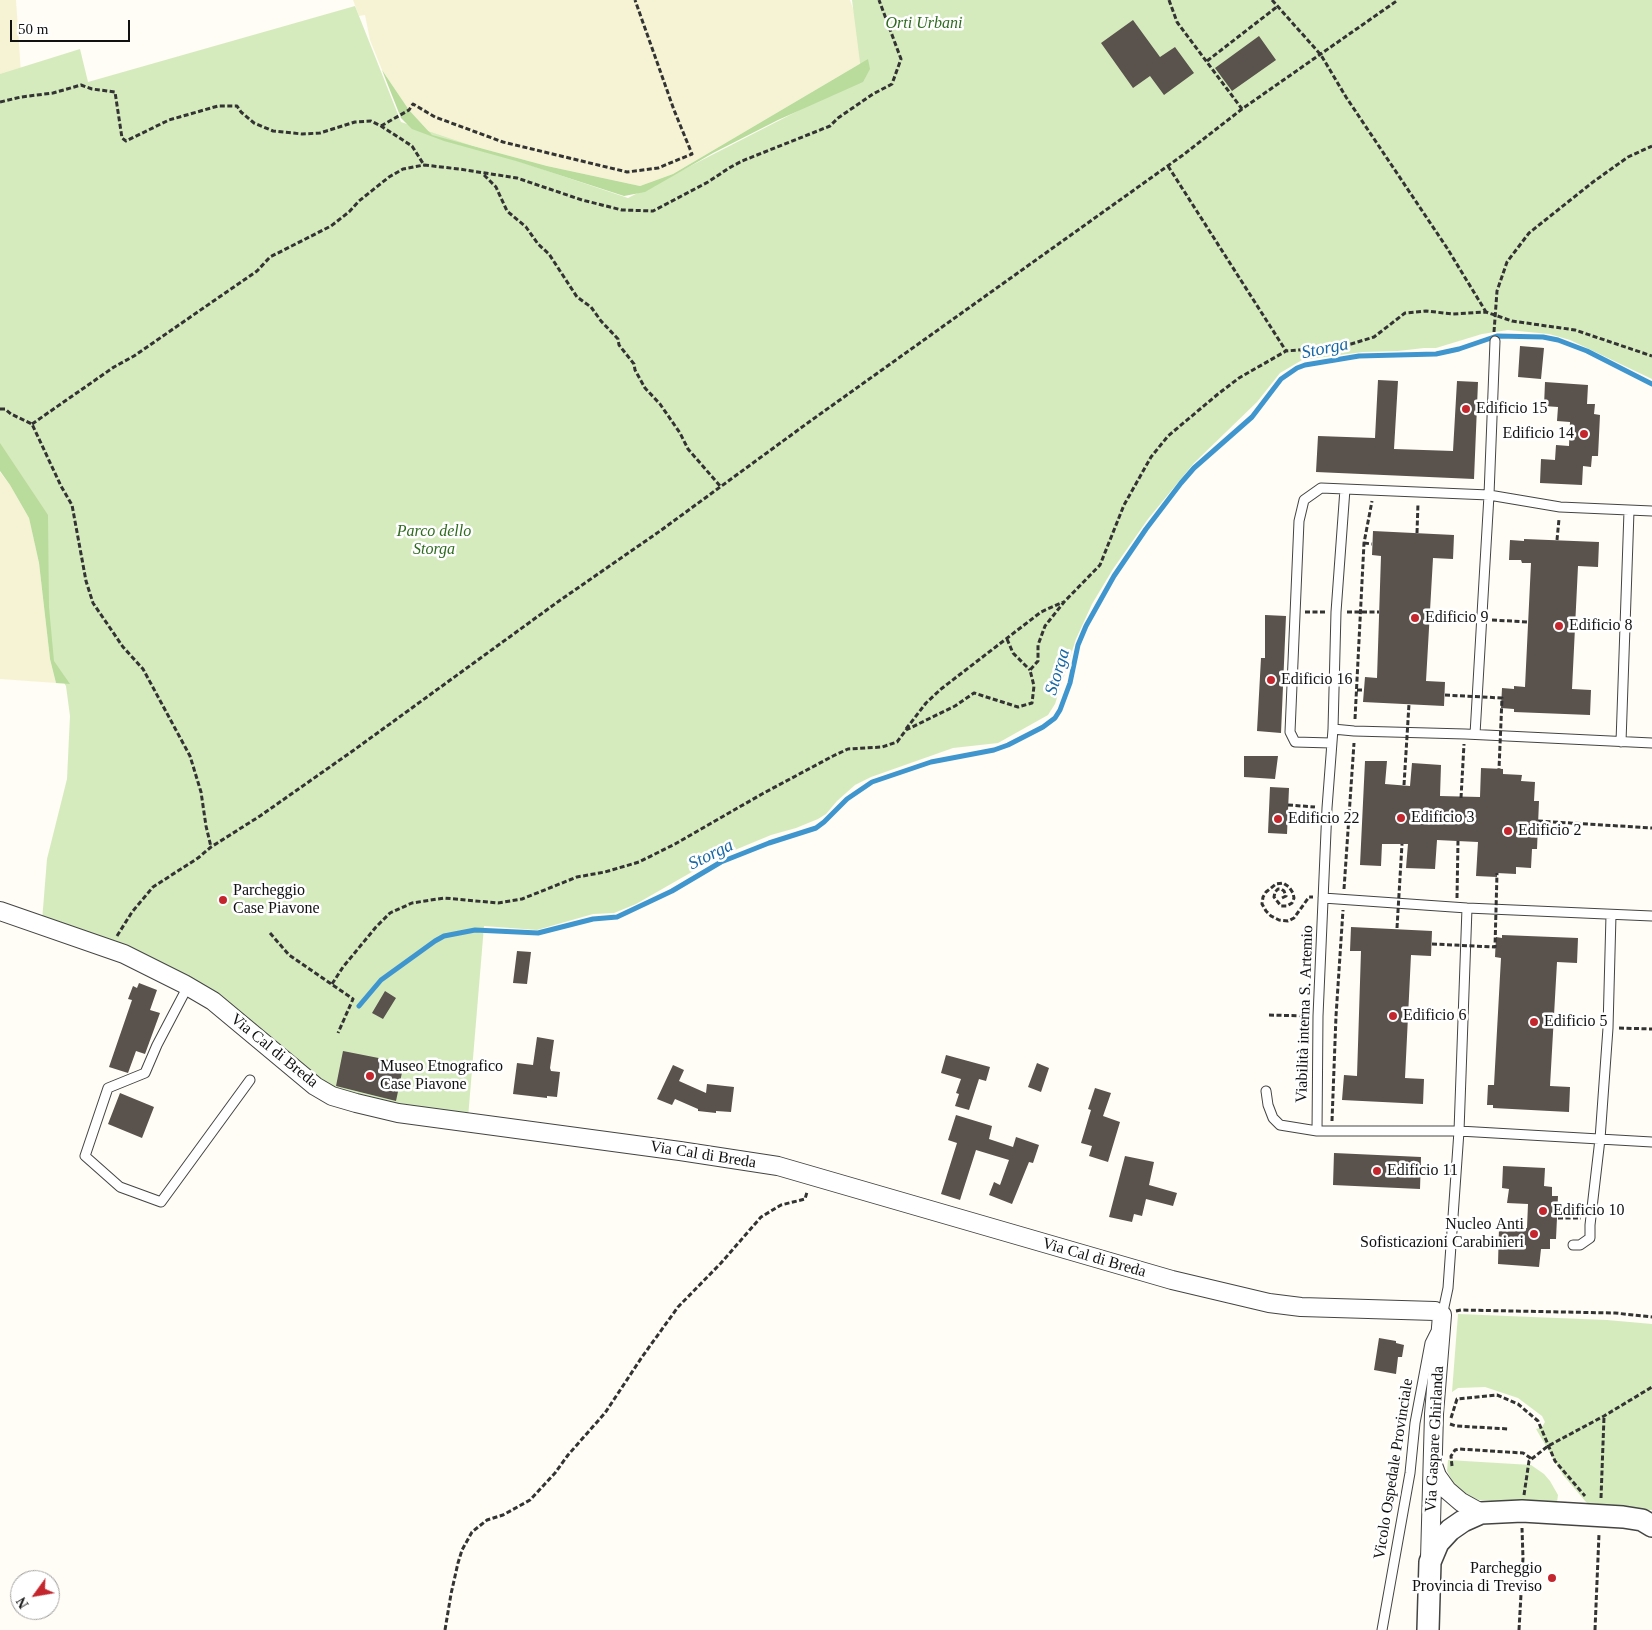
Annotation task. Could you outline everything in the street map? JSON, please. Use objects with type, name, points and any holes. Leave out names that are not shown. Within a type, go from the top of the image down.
[{"type":"street","name":"Via Cal di Breda","points":[[0,911],[109,950],[156,969],[188,986],[212,1001],[315,1086],[332,1096],[356,1104],[398,1113],[778,1166],[1057,1248],[1269,1303],[1301,1307],[1435,1311],[1442,1315]]},
{"type":"street","name":"Via Gaspare Ghirlanda","points":[[1428,1630],[1434,1414],[1442,1315]]},
{"type":"street","points":[[1433,1464],[1437,1476],[1447,1490],[1461,1502],[1481,1513]]},
{"type":"street","name":"Via Gaspare Ghirlanda","points":[[1430,1562],[1438,1543],[1450,1530],[1463,1521],[1481,1513],[1522,1510],[1568,1512],[1649,1521]]},
{"type":"lane","points":[[1475,734],[1489,495],[1494,337]]},
{"type":"lane","points":[[1331,743],[1295,742],[1290,732],[1299,522],[1304,500],[1321,488],[1374,492],[1489,495],[1560,507],[1652,511]]},
{"type":"lane","name":"Viabilità interna S. Artemio","points":[[1316,1131],[1318,1016],[1327,808],[1333,729],[1336,612],[1345,489]]},
{"type":"lane","points":[[1621,742],[1629,510]]},
{"type":"lane","points":[[1333,729],[1652,743]]},
{"type":"lane","points":[[1323,898],[1652,916]]},
{"type":"lane","points":[[1442,1315],[1448,1288],[1459,1131],[1462,907]]},
{"type":"lane","points":[[1573,1245],[1580,1245],[1587,1242],[1590,1238],[1600,1139],[1608,1028],[1611,915]]},
{"type":"lane","points":[[188,986],[157,1046],[146,1073],[108,1088],[85,1156],[120,1188],[161,1202],[250,1080]]},
{"type":"lane","name":"Viabilità interna S. Artemio","points":[[1266,1091],[1273,1118],[1280,1125],[1316,1131],[1459,1131],[1652,1142]]},
{"type":"lane","name":"Vicolo Ospedale Provinciale","points":[[1382,1630],[1408,1482],[1415,1423],[1430,1343],[1442,1315]]},
{"type":"path","points":[[381,126],[409,110],[413,104],[435,117],[503,142],[628,172],[658,168],[692,154],[635,0]]},
{"type":"path","points":[[32,424],[257,270],[270,257],[331,226],[389,177],[403,169],[424,166],[459,169],[517,178],[582,200],[622,210],[653,210],[708,182],[742,161],[830,126],[838,118],[872,94],[892,84],[900,58],[879,0]]},
{"type":"path","points":[[1169,0],[1177,22],[1242,109]]},
{"type":"path","points":[[1272,0],[1321,55],[1346,97],[1447,248],[1486,312]]},
{"type":"path","points":[[109,950],[132,912],[153,887],[260,816],[341,759],[1168,166],[1242,109],[1398,0]]},
{"type":"path","points":[[1207,61],[1278,6]]},
{"type":"path","points":[[0,102],[22,97],[53,94],[81,85],[92,89],[115,92],[122,138],[126,141],[169,120],[218,106],[237,106],[254,123],[273,131],[302,134],[320,133],[355,122],[371,120],[412,146],[424,166]]},
{"type":"path","points":[[1494,337],[1497,291],[1507,262],[1528,233],[1628,157],[1652,146]]},
{"type":"path","points":[[1168,166],[1286,351]]},
{"type":"path","points":[[483,174],[496,187],[507,211],[526,226],[538,244],[549,254],[578,298],[591,307],[618,339],[620,346],[634,364],[635,370],[645,388],[660,404],[680,433],[688,449],[721,487]]},
{"type":"path","points":[[1030,670],[1038,661],[1038,645],[1045,626],[1064,602],[1100,565],[1129,497],[1151,457],[1168,436],[1239,378],[1286,351],[1351,344],[1374,337],[1406,313],[1426,311],[1453,314],[1486,312],[1512,321],[1574,330],[1652,356]]},
{"type":"path","points":[[0,409],[5,409],[32,424],[72,505],[86,581],[93,603],[122,647],[142,669],[190,756],[201,792],[211,847]]},
{"type":"path","points":[[1332,1131],[1336,1016],[1357,690],[1364,543],[1374,492]]},
{"type":"path","points":[[1417,533],[1418,493]]},
{"type":"path","points":[[1557,540],[1560,507]]},
{"type":"path","points":[[1364,543],[1372,544]]},
{"type":"path","points":[[332,984],[376,927],[390,913],[412,904],[444,898],[498,903],[522,899],[576,877],[605,872],[639,862],[848,749],[882,747],[897,742],[914,717],[941,689],[1041,612],[1064,602]]},
{"type":"path","points":[[1481,620],[1528,622]]},
{"type":"path","points":[[906,730],[955,706],[974,693],[1018,707],[1032,703],[1034,686],[1030,670],[1013,653],[1007,639]]},
{"type":"path","points":[[1357,690],[1364,690]]},
{"type":"path","points":[[1444,694],[1502,698],[1498,769]]},
{"type":"path","points":[[1404,785],[1409,704]]},
{"type":"path","points":[[1461,798],[1465,734]]},
{"type":"path","points":[[1288,805],[1327,808]]},
{"type":"path","points":[[1540,821],[1652,827]]},
{"type":"path","points":[[1458,841],[1462,907]]},
{"type":"path","points":[[1397,928],[1402,844]]},
{"type":"path","points":[[1432,944],[1495,947],[1497,873]]},
{"type":"path","points":[[1282,898],[1286,896],[1284,891],[1278,889],[1274,897],[1281,906],[1287,906],[1292,903],[1293,893],[1283,883],[1276,884],[1266,892],[1262,904],[1271,916],[1279,920],[1288,921],[1294,918],[1310,897],[1323,898]]},
{"type":"path","points":[[270,933],[289,955],[353,999],[338,1033]]},
{"type":"path","points":[[1269,1015],[1336,1016]]},
{"type":"path","points":[[1608,1028],[1652,1029]]},
{"type":"path","points":[[445,1630],[458,1563],[462,1550],[472,1532],[487,1520],[503,1516],[530,1500],[556,1473],[568,1454],[606,1413],[642,1357],[678,1307],[722,1263],[761,1217],[781,1205],[805,1199],[812,1176]]},
{"type":"path","points":[[1442,1315],[1461,1310],[1615,1312],[1652,1317]]},
{"type":"path","points":[[1519,1630],[1523,1558],[1522,1510],[1526,1470],[1529,1461],[1548,1446],[1604,1416],[1652,1387]]},
{"type":"path","points":[[1508,1429],[1452,1426],[1449,1423],[1457,1399],[1497,1395],[1518,1404],[1538,1420],[1555,1461],[1570,1481],[1587,1498]]},
{"type":"path","points":[[1453,1472],[1451,1456],[1455,1450],[1523,1453],[1532,1458]]},
{"type":"shaded area","points":[[0,0],[16,0],[21,73],[0,79]]},
{"type":"shaded area","points":[[353,0],[850,0],[864,40],[868,59],[673,174],[640,186],[547,166],[432,135],[409,110],[382,70],[370,40],[365,15],[359,16]]},
{"type":"shaded area","points":[[0,472],[10,485],[29,518],[39,563],[50,659],[56,683],[0,679]]},
{"type":"green space","name":"Parco dello Storga","points":[[852,0],[1652,0],[1652,379],[1570,340],[1549,334],[1508,330],[1482,334],[1436,348],[1363,352],[1302,360],[1280,373],[1257,402],[1194,463],[1148,519],[1113,569],[1092,604],[1076,639],[1055,704],[1048,715],[998,743],[953,748],[871,777],[855,785],[826,814],[818,819],[771,835],[718,857],[636,904],[614,913],[593,914],[537,930],[484,926],[468,1118],[398,1109],[330,1090],[215,995],[178,971],[42,921],[47,859],[67,779],[70,716],[66,686],[52,663],[45,590],[46,517],[0,446],[0,74],[80,49],[88,82],[355,6],[401,122],[628,198],[862,78]]},
{"type":"green space","points":[[868,59],[870,69],[863,82],[778,120],[713,153],[645,192],[624,196],[516,161],[444,141],[412,129],[401,118],[382,70],[409,110],[432,135],[547,166],[640,186],[673,174]]},
{"type":"green space","points":[[0,443],[48,515],[49,607],[54,661],[70,684],[56,683],[50,659],[39,563],[29,518],[0,471]]},
{"type":"green space","points":[[1458,1314],[1607,1320],[1652,1324],[1652,1510],[1594,1508],[1586,1502],[1563,1475],[1536,1429],[1542,1427],[1545,1422],[1542,1416],[1518,1398],[1485,1387],[1458,1388],[1452,1392]]},
{"type":"green space","points":[[1448,1460],[1531,1465],[1550,1481],[1558,1495],[1557,1502],[1548,1505],[1479,1500],[1468,1496],[1455,1486],[1447,1471]]},
{"type":"building","points":[[1133,20],[1160,57],[1175,47],[1194,73],[1164,95],[1150,76],[1133,88],[1101,43]]},
{"type":"building","points":[[1259,36],[1276,60],[1232,91],[1215,68]]},
{"type":"building","points":[[1520,346],[1544,348],[1541,379],[1518,377]]},
{"type":"building","name":"Edificio 15","points":[[1378,380],[1398,381],[1394,449],[1453,451],[1457,381],[1478,382],[1474,479],[1316,472],[1318,436],[1375,438]]},
{"type":"building","name":"Edificio 14","points":[[1545,382],[1588,385],[1587,404],[1595,404],[1594,414],[1600,415],[1598,456],[1592,456],[1591,467],[1583,466],[1582,485],[1540,483],[1541,459],[1555,460],[1556,445],[1569,446],[1570,422],[1557,421],[1558,407],[1544,406]]},
{"type":"building","name":"Edificio 9","points":[[1373,531],[1454,535],[1453,559],[1433,558],[1426,681],[1445,682],[1444,706],[1363,702],[1365,677],[1377,678],[1381,556],[1372,555]]},
{"type":"building","name":"Edificio 8","points":[[1524,539],[1599,542],[1598,567],[1578,566],[1572,689],[1591,690],[1590,715],[1514,712],[1514,709],[1501,708],[1502,688],[1514,689],[1514,686],[1525,687],[1531,563],[1522,563],[1521,560],[1509,560],[1510,540],[1524,541]]},
{"type":"building","name":"Edificio 16","points":[[1265,615],[1286,616],[1281,733],[1257,731],[1261,658],[1265,658]]},
{"type":"building","points":[[1244,756],[1278,756],[1275,779],[1244,777]]},
{"type":"building","points":[[1365,761],[1387,761],[1385,784],[1410,786],[1412,763],[1441,765],[1440,796],[1480,797],[1481,768],[1503,769],[1503,774],[1522,775],[1521,781],[1535,782],[1534,801],[1539,801],[1537,849],[1532,849],[1531,868],[1516,867],[1516,874],[1497,873],[1497,877],[1476,876],[1478,842],[1437,840],[1435,869],[1406,868],[1408,844],[1382,844],[1381,866],[1360,865]]},
{"type":"building","name":"Edificio 22","points":[[1270,787],[1289,788],[1287,834],[1268,833]]},
{"type":"building","name":"Edificio 6","points":[[1351,927],[1432,931],[1431,956],[1411,955],[1405,1078],[1424,1079],[1423,1104],[1342,1100],[1344,1075],[1357,1076],[1361,951],[1350,951]]},
{"type":"building","name":"Edificio 5","points":[[1502,935],[1578,938],[1577,963],[1557,962],[1550,1086],[1570,1087],[1569,1112],[1493,1108],[1493,1105],[1487,1105],[1488,1085],[1494,1085],[1501,958],[1495,957],[1496,937],[1502,938]]},
{"type":"building","points":[[517,951],[531,952],[527,984],[513,983]]},
{"type":"building","points":[[139,983],[157,990],[150,1010],[160,1013],[145,1054],[136,1051],[128,1073],[109,1067],[132,1000],[128,999],[133,986],[137,988]]},
{"type":"building","points":[[385,991],[396,998],[383,1019],[372,1013]]},
{"type":"building","points":[[537,1037],[554,1040],[550,1068],[551,1071],[560,1072],[557,1097],[547,1096],[547,1098],[513,1094],[517,1063],[533,1065]]},
{"type":"building","name":"Museo Etnografico Case Piavone","points":[[343,1051],[404,1063],[396,1101],[336,1086]]},
{"type":"building","points":[[946,1055],[990,1067],[986,1081],[979,1079],[969,1110],[955,1106],[959,1094],[956,1093],[961,1079],[941,1073]]},
{"type":"building","points":[[1037,1063],[1049,1068],[1041,1092],[1028,1087]]},
{"type":"building","points":[[673,1065],[684,1070],[679,1081],[706,1093],[707,1084],[734,1087],[731,1112],[698,1111],[698,1109],[675,1099],[672,1105],[657,1099]]},
{"type":"building","points":[[1095,1088],[1111,1093],[1103,1116],[1120,1122],[1108,1162],[1089,1156],[1092,1146],[1081,1143],[1091,1110],[1088,1109]]},
{"type":"building","points":[[120,1093],[154,1107],[142,1138],[108,1124]]},
{"type":"building","points":[[956,1115],[992,1126],[989,1139],[1013,1147],[1016,1137],[1039,1145],[1033,1163],[1029,1162],[1012,1204],[989,1195],[994,1182],[1000,1185],[1009,1160],[976,1150],[960,1200],[941,1194],[957,1143],[948,1140]]},
{"type":"building","name":"Edificio 11","points":[[1334,1153],[1421,1157],[1420,1189],[1333,1185]]},
{"type":"building","points":[[1125,1156],[1154,1162],[1149,1185],[1177,1193],[1173,1206],[1146,1199],[1142,1216],[1134,1214],[1132,1222],[1109,1217]]},
{"type":"building","name":"Edificio 10","points":[[1503,1166],[1545,1168],[1544,1186],[1552,1187],[1552,1196],[1558,1196],[1556,1239],[1550,1239],[1550,1249],[1541,1249],[1539,1267],[1498,1264],[1499,1227],[1527,1228],[1528,1204],[1507,1203],[1509,1189],[1502,1188]]},
{"type":"building","points":[[1379,1338],[1396,1341],[1396,1343],[1404,1345],[1402,1357],[1398,1357],[1396,1374],[1374,1370]]},
{"type":"waterway","name":"Storga","points":[[359,1006],[381,980],[444,936],[475,930],[538,933],[593,919],[617,917],[672,891],[721,862],[769,843],[816,828],[847,799],[872,782],[931,762],[994,750],[1043,727],[1055,718],[1060,710],[1070,683],[1078,645],[1086,626],[1114,576],[1146,529],[1194,468],[1252,417],[1281,379],[1297,368],[1359,356],[1436,354],[1459,349],[1497,336],[1543,337],[1558,340],[1587,351],[1652,384]]},
{"type":"place","name":"Edificio 15","points":[[1466,409]]},
{"type":"place","name":"Edificio 14","points":[[1584,434]]},
{"type":"place","name":"Edificio 9","points":[[1415,618]]},
{"type":"place","name":"Edificio 8","points":[[1559,626]]},
{"type":"place","name":"Edificio 16","points":[[1271,680]]},
{"type":"place","name":"Edificio 3","points":[[1401,818]]},
{"type":"place","name":"Edificio 22","points":[[1278,819]]},
{"type":"place","name":"Edificio 2","points":[[1508,831]]},
{"type":"place","name":"Parcheggio Case Piavone","points":[[223,900]]},
{"type":"place","name":"Edificio 6","points":[[1393,1016]]},
{"type":"place","name":"Edificio 5","points":[[1534,1022]]},
{"type":"place","name":"Museo Etnografico Case Piavone","points":[[370,1076]]},
{"type":"place","name":"Edificio 11","points":[[1377,1171]]},
{"type":"place","name":"Edificio 10","points":[[1543,1211]]},
{"type":"place","name":"Nucleo Anti Sofisticazioni Carabinieri","points":[[1534,1234]]},
{"type":"place","name":"Parcheggio Provincia di Treviso","points":[[1552,1578]]},
{"type":"park label","name":"Orti Urbani","points":[[924,24]]}]
